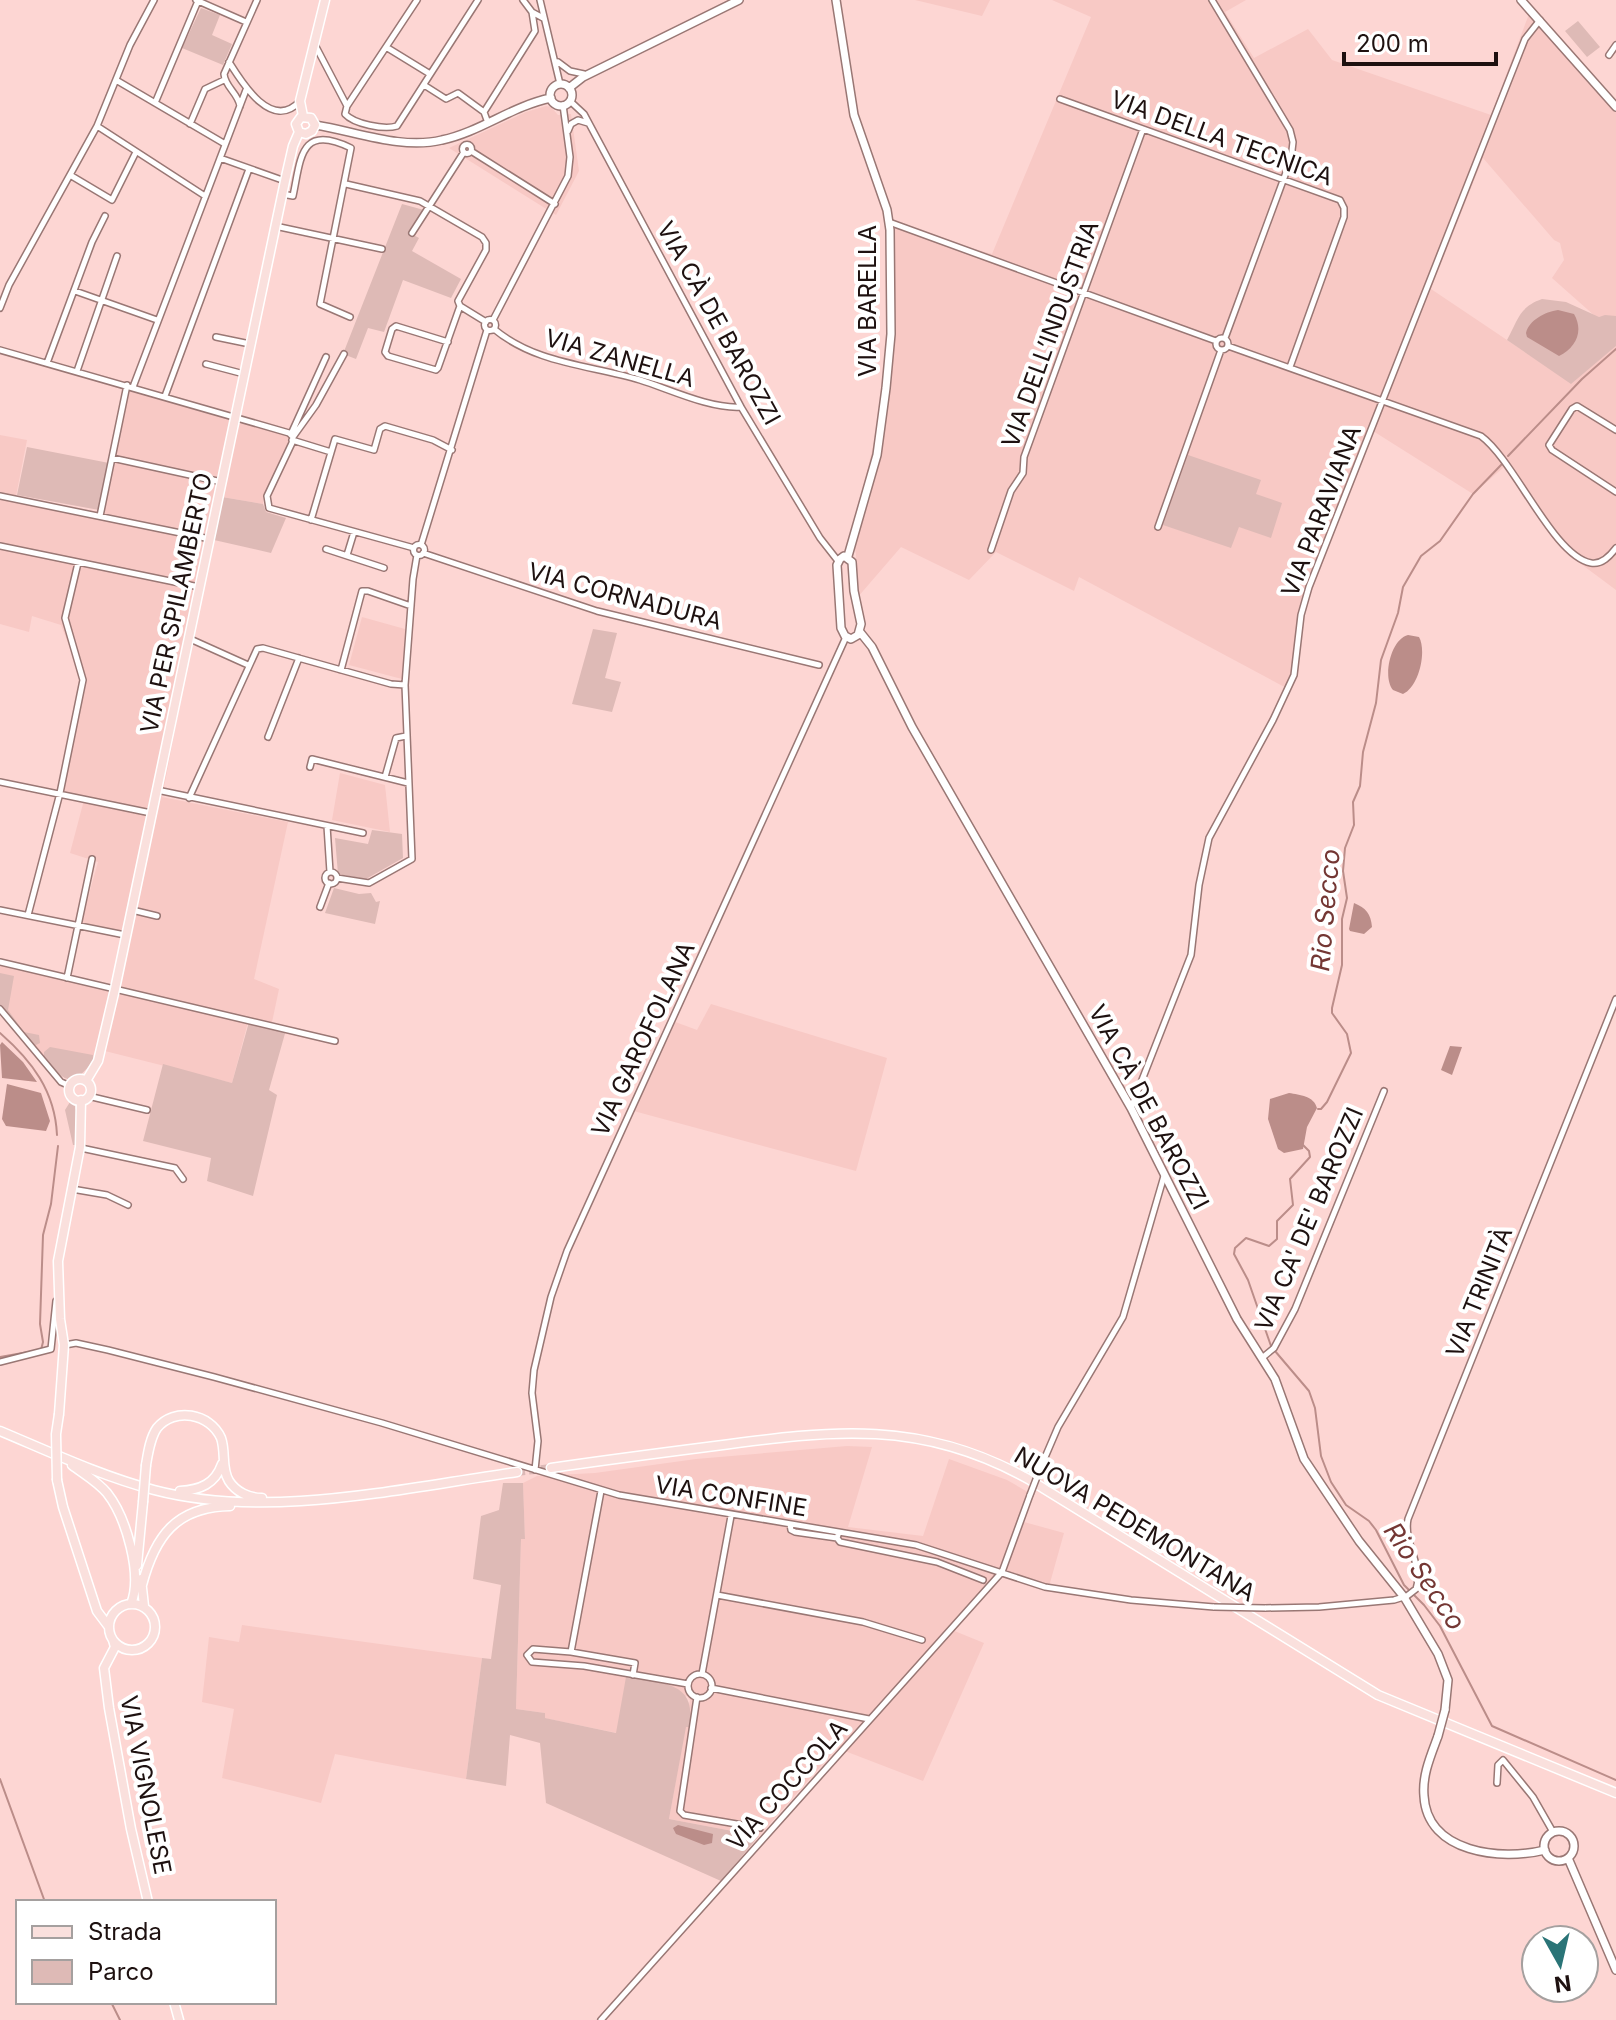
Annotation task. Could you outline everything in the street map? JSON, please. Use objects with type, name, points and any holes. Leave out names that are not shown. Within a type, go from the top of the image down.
[{"type":"main road","name":"VIA PER SPILAMBERTO","points":[[86,1081],[98,1061],[115,989],[275,226],[299,132],[296,124],[303,116],[300,101],[323,0]]},
{"type":"main road","points":[[299,132],[309,133],[315,125],[311,118],[303,116]]},
{"type":"main road","points":[[64,1345],[58,1261],[80,1147],[85,1098],[90,1088],[86,1081],[78,1079],[70,1086],[71,1096],[85,1098]]},
{"type":"main road","name":"VIA VIGNOLESE","points":[[64,1345],[56,1434],[57,1480],[97,1611],[109,1627],[115,1647],[104,1668],[131,1829],[148,1900]]},
{"type":"main road","points":[[138,1584],[138,1552],[149,1445],[156,1430],[175,1416],[189,1415],[201,1419],[215,1430],[220,1438],[226,1474],[232,1485],[254,1498],[378,1491]]},
{"type":"main road","points":[[0,1431],[61,1458],[156,1490],[230,1501],[297,1501]]},
{"type":"main road","name":"NUOVA PEDEMONTANA","points":[[551,1468],[824,1432],[898,1435],[945,1445],[985,1458],[1030,1480],[1378,1695],[1616,1793]]},
{"type":"main road","points":[[61,1458],[96,1482],[116,1507],[130,1547],[144,1606],[131,1604],[106,1611],[94,1600]]},
{"type":"main road","points":[[156,1490],[192,1491],[203,1487],[219,1472],[223,1459]]},
{"type":"main road","points":[[131,1604],[158,1542],[186,1515],[216,1506],[269,1506],[517,1472]]},
{"type":"main road","name":"VIA VIGNOLESE","points":[[105,1675],[114,1658],[127,1649],[144,1646],[154,1634],[153,1616],[144,1606]]},
{"type":"main road","points":[[109,1627],[112,1614],[117,1609]]},
{"type":"main road","points":[[113,1640],[127,1649]]},
{"type":"street","points":[[0,308],[9,285],[97,126],[130,45],[154,0]]},
{"type":"street","points":[[190,124],[205,89],[224,80],[229,61],[257,0]]},
{"type":"street","points":[[417,0],[347,106],[345,114],[350,120],[395,128],[478,0]]},
{"type":"street","points":[[523,0],[532,12],[544,19]]},
{"type":"street","points":[[540,0],[560,84]]},
{"type":"street","points":[[569,88],[589,74],[739,0]]},
{"type":"street","name":"VIA BARELLA","points":[[836,0],[854,115],[889,222],[891,334],[886,388],[877,455],[848,556]]},
{"type":"street","points":[[1212,0],[1290,130],[1293,142],[1225,338],[1228,346]]},
{"type":"street","points":[[1521,0],[1616,107]]},
{"type":"street","points":[[155,103],[197,1],[246,22]]},
{"type":"street","points":[[484,112],[535,31],[532,12]]},
{"type":"street","name":"VIA PARAVIANA","points":[[1131,1108],[1191,955],[1199,885],[1209,838],[1291,683],[1296,669],[1301,615],[1309,587],[1525,39],[1540,20]]},
{"type":"street","points":[[313,42],[347,106]]},
{"type":"street","points":[[1609,55],[1616,45]]},
{"type":"street","points":[[386,47],[430,74]]},
{"type":"street","points":[[556,60],[570,71],[589,74]]},
{"type":"street","points":[[229,61],[246,90],[265,106],[282,110],[295,107],[300,101]]},
{"type":"street","points":[[115,80],[225,144]]},
{"type":"street","points":[[224,80],[238,98],[240,107]]},
{"type":"street","points":[[330,872],[337,878],[369,883],[412,859],[405,685],[418,552],[452,450],[489,321],[555,204],[569,171],[566,103],[572,94],[569,88],[560,84],[553,87],[551,98],[554,103],[566,103]]},
{"type":"street","points":[[424,85],[446,99],[458,93],[484,112],[488,123]]},
{"type":"street","points":[[100,516],[130,386],[246,90]]},
{"type":"street","points":[[315,125],[411,143],[431,143],[462,134],[533,102],[551,98]]},
{"type":"street","name":"VIA DELLA TECNICA","points":[[1060,99],[1336,197],[1344,213],[1290,367]]},
{"type":"street","name":"VIA CÀ DE BAROZZI","points":[[566,103],[581,110],[741,407],[820,538],[838,561]]},
{"type":"street","points":[[567,136],[574,122],[582,120],[589,124]]},
{"type":"street","points":[[97,126],[205,196]]},
{"type":"street","name":"VIA DELL’INDUSTRIA","points":[[991,550],[1011,491],[1023,473],[1024,457],[1143,129]]},
{"type":"street","points":[[412,233],[459,156],[471,147],[466,145],[462,134]]},
{"type":"street","points":[[282,194],[293,196],[302,151],[313,141],[321,140],[351,148],[320,304],[350,317]]},
{"type":"street","points":[[70,175],[112,200],[136,152]]},
{"type":"street","points":[[468,152],[555,204]]},
{"type":"street","points":[[220,158],[285,181]]},
{"type":"street","points":[[165,396],[249,169]]},
{"type":"street","points":[[346,184],[420,201],[482,237],[486,243],[486,250],[458,299],[460,306],[448,342],[438,368],[434,370],[388,356],[385,352],[392,329],[396,326],[448,342]]},
{"type":"street","points":[[47,363],[105,216]]},
{"type":"street","points":[[889,222],[1216,341],[1225,338]]},
{"type":"street","points":[[275,226],[382,249]]},
{"type":"street","points":[[77,371],[117,256]]},
{"type":"street","points":[[75,291],[157,320]]},
{"type":"street","points":[[460,306],[489,321],[494,329],[487,330]]},
{"type":"street","name":"VIA ZANELLA","points":[[494,329],[543,356],[640,380],[689,397],[741,407]]},
{"type":"street","points":[[216,337],[251,344]]},
{"type":"street","points":[[1216,341],[1216,347],[1221,350]]},
{"type":"street","points":[[1158,527],[1221,350],[1228,346],[1472,432],[1488,441],[1556,536],[1586,562],[1600,562],[1616,548]]},
{"type":"street","points":[[0,350],[236,417],[331,452]]},
{"type":"street","points":[[292,437],[316,405],[344,354]]},
{"type":"street","points":[[292,437],[326,357]]},
{"type":"street","points":[[206,364],[245,375]]},
{"type":"street","points":[[1616,430],[1577,406],[1549,445],[1616,492]]},
{"type":"street","points":[[311,520],[333,441],[340,439],[374,450],[383,426],[433,440],[452,450]]},
{"type":"street","name":"VIA CORNADURA","points":[[292,437],[267,496],[267,503],[272,509],[418,552],[597,611],[819,665]]},
{"type":"street","points":[[112,458],[222,482]]},
{"type":"street","points":[[0,496],[211,540]]},
{"type":"street","points":[[347,555],[354,532]]},
{"type":"street","points":[[0,546],[200,588]]},
{"type":"street","points":[[326,549],[384,568]]},
{"type":"street","points":[[848,556],[852,562],[860,632],[854,639],[846,637],[841,628],[838,561],[848,556]]},
{"type":"street","points":[[28,915],[60,793],[83,680],[65,618],[78,563]]},
{"type":"street","points":[[341,670],[362,591],[371,591],[411,606]]},
{"type":"street","name":"VIA CÀ DE BAROZZI","points":[[860,632],[872,647],[912,727],[1131,1108],[1237,1319],[1275,1379],[1304,1459],[1359,1541],[1406,1597],[1446,1669],[1449,1691],[1423,1789],[1427,1813],[1440,1833],[1454,1843],[1476,1851],[1524,1853],[1545,1850]]},
{"type":"street","name":"VIA GAROFOLANA","points":[[535,1470],[538,1441],[532,1393],[534,1370],[548,1306],[567,1251],[846,637]]},
{"type":"street","points":[[188,638],[248,665]]},
{"type":"street","points":[[189,798],[248,665],[259,648],[391,684],[405,685]]},
{"type":"street","points":[[268,737],[299,658]]},
{"type":"street","points":[[385,777],[396,738],[406,736]]},
{"type":"street","points":[[310,767],[312,759],[408,783]]},
{"type":"street","points":[[0,782],[152,813]]},
{"type":"street","points":[[157,790],[363,833]]},
{"type":"street","points":[[327,826],[330,872],[325,878],[329,883]]},
{"type":"street","points":[[67,978],[92,859]]},
{"type":"street","points":[[329,883],[334,883],[337,878]]},
{"type":"street","points":[[320,907],[329,883]]},
{"type":"street","points":[[0,910],[126,935]]},
{"type":"street","points":[[132,910],[157,916]]},
{"type":"street","points":[[0,962],[335,1041]]},
{"type":"street","name":"VIA TRINITÀ","points":[[1406,1597],[1414,1591],[1418,1582],[1407,1533],[1408,1519],[1616,999]]},
{"type":"street","points":[[0,1009],[59,1080],[70,1086]]},
{"type":"street","name":"VIA CA' DE' BAROZZI","points":[[1262,1358],[1272,1350],[1295,1309],[1384,1091]]},
{"type":"street","points":[[85,1098],[147,1110]]},
{"type":"street","points":[[80,1147],[175,1168],[183,1179]]},
{"type":"street","points":[[1000,1574],[1058,1427],[1123,1317],[1164,1176]]},
{"type":"street","points":[[71,1189],[107,1195],[128,1205]]},
{"type":"street","points":[[0,1362],[46,1353],[51,1349],[59,1277]]},
{"type":"street","name":"VIA CONFINE","points":[[64,1345],[76,1343],[214,1377],[382,1423],[601,1491],[838,1535],[884,1538],[940,1552],[1045,1587],[1131,1600],[1214,1607],[1319,1607],[1406,1597]]},
{"type":"street","points":[[571,1652],[601,1491]]},
{"type":"street","points":[[702,1674],[731,1516]]},
{"type":"street","points":[[838,1535],[844,1543],[937,1562],[983,1580]]},
{"type":"street","points":[[937,1562],[940,1552]]},
{"type":"street","name":"VIA COCCOLA","points":[[601,2020],[1000,1574]]},
{"type":"street","points":[[717,1595],[863,1622],[922,1640]]},
{"type":"street","points":[[633,1675],[635,1663],[571,1652],[533,1649],[527,1652],[532,1662],[577,1665],[633,1675],[688,1684]]},
{"type":"street","points":[[702,1674],[709,1679],[711,1688],[706,1696],[697,1697],[690,1693],[688,1684],[693,1676],[702,1674]]},
{"type":"street","points":[[711,1688],[870,1719]]},
{"type":"street","points":[[697,1697],[680,1811],[684,1815],[760,1828]]},
{"type":"street","points":[[1497,1783],[1498,1765],[1503,1760],[1533,1797],[1553,1832]]},
{"type":"street","points":[[1553,1832],[1562,1832],[1573,1841],[1573,1850],[1568,1858],[1554,1860],[1545,1850],[1546,1840],[1553,1832]]},
{"type":"street","points":[[1568,1858],[1616,1970]]},
{"type":"shaded area","points":[[915,0],[990,0],[982,16]]},
{"type":"shaded area","points":[[1052,0],[1246,0],[1225,12],[1254,58],[1308,29],[1332,60],[1491,115],[1529,14],[1616,112],[1616,316],[1596,317],[1552,278],[1564,260],[1560,243],[1554,240],[1483,158],[1431,289],[1571,383],[1616,346],[1616,590],[1565,552],[1504,467],[1473,494],[1373,431],[1307,604],[1297,675],[1290,690],[1079,577],[1074,591],[996,552],[969,580],[901,547],[857,598],[856,554],[852,534],[880,417],[885,365],[889,225],[992,254],[1091,17]]},
{"type":"shaded area","points":[[546,106],[558,115],[571,114],[579,171],[556,215],[449,148],[526,112]]},
{"type":"shaded area","points":[[1558,310],[1574,314],[1578,327],[1574,344],[1559,356],[1527,337],[1526,333],[1538,317]]},
{"type":"shaded area","points":[[123,389],[236,417],[162,797],[288,822],[254,979],[279,989],[271,1027],[248,1022],[232,1083],[101,1050],[98,1061],[52,1051],[44,1058],[0,1014],[0,963],[114,991],[125,936],[80,926],[98,862],[70,853],[84,800],[63,792],[81,689],[76,664],[61,625],[32,616],[29,632],[0,624],[0,435],[27,440],[16,496],[99,512]]},
{"type":"shaded area","points":[[244,423],[288,436],[290,440],[263,496],[263,504],[222,497],[237,425]]},
{"type":"shaded area","points":[[362,617],[405,629],[402,679],[349,665]]},
{"type":"shaded area","points":[[1408,635],[1419,637],[1422,659],[1417,677],[1403,694],[1393,690],[1388,668],[1397,643]]},
{"type":"shaded area","points":[[340,773],[385,785],[390,832],[332,820]]},
{"type":"shaded area","points":[[1354,903],[1365,909],[1370,918],[1372,927],[1364,934],[1349,929]]},
{"type":"shaded area","points":[[711,1004],[887,1058],[856,1171],[630,1110],[670,1020],[697,1030]]},
{"type":"shaded area","points":[[2,1042],[23,1062],[37,1082],[2,1078]]},
{"type":"shaded area","points":[[1450,1046],[1462,1047],[1452,1075],[1441,1070]]},
{"type":"shaded area","points":[[7,1084],[41,1093],[50,1121],[46,1131],[6,1126],[2,1119]]},
{"type":"shaded area","points":[[1289,1093],[1310,1099],[1317,1108],[1307,1127],[1303,1149],[1284,1153],[1278,1149],[1268,1119],[1270,1099]]},
{"type":"shaded area","points":[[847,1446],[872,1447],[848,1527],[923,1536],[949,1459],[1007,1480],[1033,1495],[1024,1522],[1064,1533],[1048,1590],[999,1573],[952,1630],[984,1643],[923,1781],[837,1748],[759,1836],[669,1819],[690,1700],[687,1696],[617,1733],[544,1718],[545,1713],[516,1709],[521,1539],[525,1538],[523,1483],[537,1476],[595,1473],[696,1459]]},
{"type":"shaded area","points":[[242,1625],[482,1658],[466,1779],[335,1754],[321,1803],[222,1778],[234,1709],[202,1702],[209,1637],[239,1642]]},
{"type":"shaded area","points":[[678,1825],[713,1834],[712,1843],[704,1845],[676,1834],[673,1828]]},
{"type":"green space","points":[[201,8],[220,15],[212,35],[232,44],[223,65],[182,48]]},
{"type":"green space","points":[[1578,21],[1600,47],[1587,57],[1565,31]]},
{"type":"green space","points":[[402,204],[424,210],[410,233],[419,238],[412,251],[461,279],[451,298],[403,280],[384,332],[368,328],[356,359],[343,354]]},
{"type":"green space","points":[[1542,299],[1566,302],[1599,317],[1616,316],[1616,346],[1571,384],[1507,340],[1524,310]]},
{"type":"green space","points":[[27,447],[109,463],[99,510],[17,495]]},
{"type":"green space","points":[[1188,455],[1261,480],[1256,494],[1282,503],[1271,538],[1239,527],[1231,548],[1163,525]]},
{"type":"green space","points":[[222,497],[263,504],[266,512],[286,518],[271,553],[214,540]]},
{"type":"green space","points":[[593,629],[617,633],[605,678],[621,682],[612,712],[572,704]]},
{"type":"green space","points":[[372,830],[402,834],[403,858],[366,879],[338,874],[335,838],[368,844]]},
{"type":"green space","points":[[334,888],[359,894],[371,893],[376,902],[380,901],[375,924],[325,913]]},
{"type":"green space","points":[[0,973],[14,976],[8,1010],[24,1032],[39,1035],[40,1043],[31,1044],[0,1007]]},
{"type":"green space","points":[[249,1022],[286,1030],[269,1090],[277,1095],[253,1196],[207,1181],[211,1158],[143,1141],[163,1064],[232,1083]]},
{"type":"green space","points":[[50,1047],[93,1055],[94,1060],[74,1079],[64,1078],[44,1059],[44,1052]]},
{"type":"green space","points":[[70,1102],[74,1103],[77,1114],[76,1145],[73,1145],[65,1110]]},
{"type":"green space","points":[[503,1483],[523,1483],[525,1539],[521,1539],[516,1709],[545,1713],[545,1718],[616,1733],[626,1677],[664,1684],[682,1692],[688,1700],[689,1727],[686,1727],[669,1819],[759,1836],[721,1881],[546,1803],[540,1743],[510,1735],[506,1786],[466,1779],[482,1658],[491,1659],[501,1585],[473,1579],[481,1516],[499,1510]]},
{"type":"waterway","name":"Rio Secco","points":[[1508,456],[1582,379],[1616,349]]},
{"type":"waterway","name":"Rio Secco","points":[[1318,1109],[1327,1102],[1351,1053],[1347,1034],[1332,1013],[1332,1008],[1342,965],[1342,919],[1347,898],[1343,871],[1345,848],[1354,825],[1353,802],[1360,786],[1363,752],[1376,703],[1381,660],[1398,613],[1403,587],[1421,556],[1440,541],[1473,494],[1502,464]]},
{"type":"waterway","points":[[0,1033],[40,1078],[52,1104],[57,1135]]},
{"type":"waterway","name":"Rio Secco","points":[[1271,1346],[1248,1280],[1234,1254],[1235,1248],[1246,1238],[1269,1246],[1277,1239],[1277,1221],[1293,1205],[1290,1179],[1310,1157],[1303,1145]]},
{"type":"waterway","points":[[41,1350],[43,1235],[51,1204],[58,1146]]},
{"type":"waterway","points":[[0,1357],[34,1351]]},
{"type":"waterway","name":"Rio Secco","points":[[1275,1351],[1309,1391],[1315,1408],[1321,1456],[1331,1482],[1346,1505],[1369,1521],[1376,1530],[1404,1585],[1440,1626],[1492,1726],[1616,1780]]},
{"type":"waterway","points":[[0,1779],[44,1900]]},
{"type":"waterway","points":[[112,2004],[120,2020]]},
{"type":"tunnel","points":[[517,1472],[551,1468]]}]
